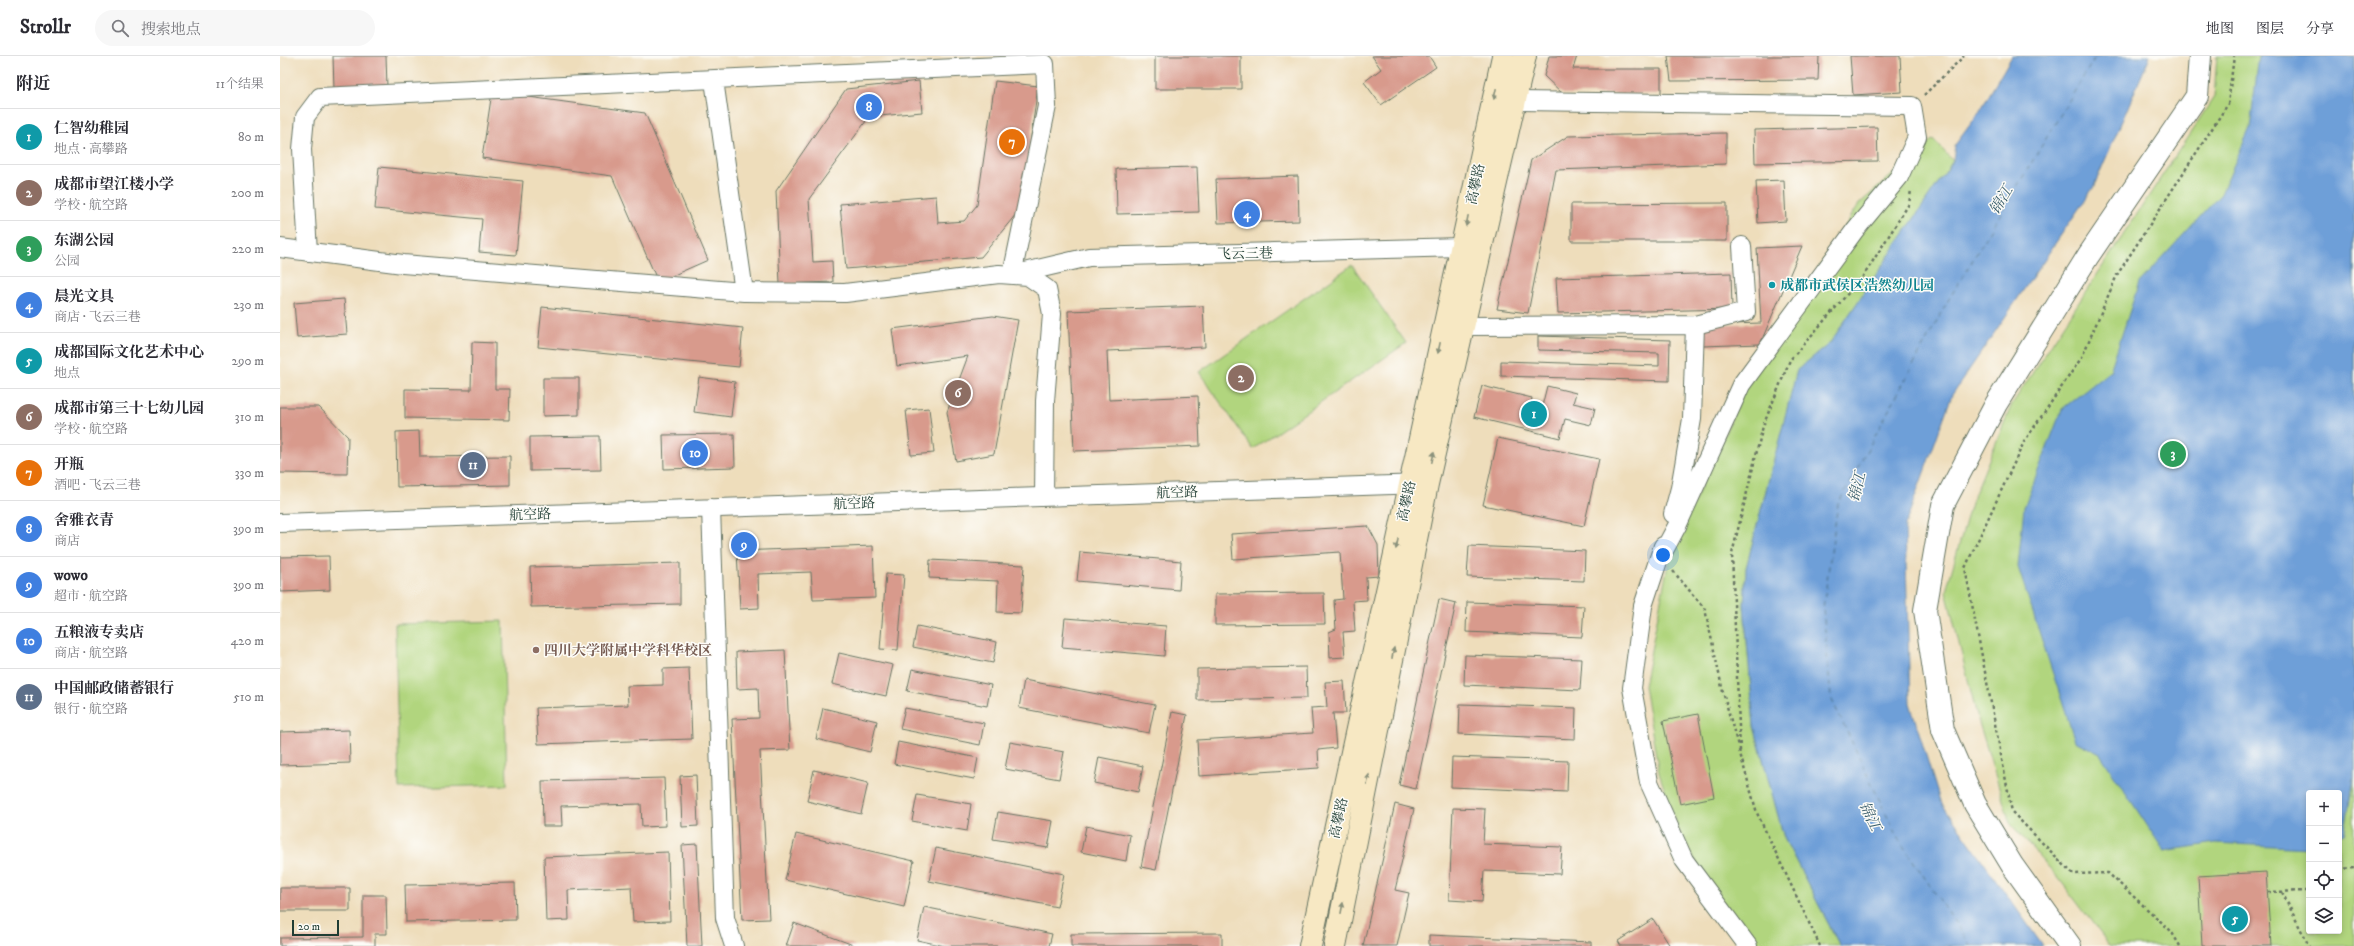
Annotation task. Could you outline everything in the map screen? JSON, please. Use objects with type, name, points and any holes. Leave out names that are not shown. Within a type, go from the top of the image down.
[{"type":"main road","name":"高攀路","points":[[1335,946],[1418,484],[1463,326],[1471,250],[1503,56]]},
{"type":"main road","name":"高攀路","points":[[1310,946],[1471,250],[1515,101],[1525,56]]},
{"type":"street","points":[[2070,946],[2012,865],[1976,804],[1943,730],[1925,610],[1943,505],[2005,390],[2088,256],[2197,96],[2200,56]]},
{"type":"street","points":[[308,252],[302,149],[305,117],[320,97],[1045,64],[1047,106],[1012,275]]},
{"type":"street","points":[[714,80],[744,292]]},
{"type":"street","points":[[1515,101],[1912,106],[1917,137],[1899,177],[1855,230],[1741,385],[1677,526],[1660,556]]},
{"type":"street","points":[[1463,326],[1695,325],[1746,312],[1742,246]]},
{"type":"street","points":[[280,248],[403,264],[744,292],[845,293],[999,274],[1028,276],[1047,289],[1052,314],[1046,401],[1044,497]]},
{"type":"street","name":"飞云三巷","points":[[1012,275],[1088,257],[1471,250]]},
{"type":"street","points":[[1695,325],[1692,419],[1680,488],[1660,556],[1643,606],[1632,688],[1649,782],[1684,860],[1748,946]]},
{"type":"street","name":"航空路","points":[[280,523],[1418,484]]},
{"type":"street","points":[[712,508],[725,918],[734,946]]},
{"type":"path","points":[[1912,106],[1964,56]]},
{"type":"path","points":[[2180,946],[2171,931],[2108,873],[2073,874],[2012,812],[1965,568],[2024,442],[2082,357],[2117,275],[2228,104],[2234,56]]},
{"type":"path","points":[[1740,751],[1732,554],[1763,426],[1790,360],[1864,275],[1909,204],[1912,182]]},
{"type":"path","points":[[1660,556],[1705,609],[1723,692],[1757,813],[1820,946]]},
{"type":"path","points":[[2342,869],[2354,868]]},
{"type":"path","points":[[2268,892],[2306,891]]},
{"type":"path","points":[[2282,892],[2309,946]]},
{"type":"green space","points":[[2217,56],[2354,56],[2354,946],[2110,946],[2060,880],[2010,823],[1977,716],[1946,591],[1971,503],[2012,404],[2214,97]]},
{"type":"green space","points":[[1933,139],[1953,161],[1830,343],[1797,371],[1746,568],[1744,605],[1754,726],[1784,838],[1840,946],[1755,946],[1704,877],[1678,830],[1659,773],[1644,686],[1669,559],[1749,379],[1859,204]]},
{"type":"green space","points":[[1352,265],[1406,343],[1253,449],[1199,372]]},
{"type":"green space","points":[[503,621],[507,785],[399,788],[395,624]]},
{"type":"water","name":"锦江","points":[[2012,56],[2150,56],[2093,188],[1952,395],[1905,525],[1910,703],[1940,801],[2043,946],[1840,946],[1784,838],[1754,726],[1744,605],[1746,568],[1797,370],[1830,343],[1953,161],[1955,145],[1978,114]]},
{"type":"water","points":[[2259,56],[2354,56],[2354,779],[2344,834],[2342,835],[2342,790],[2306,790],[2306,848],[2216,843],[2164,851],[2100,754],[2075,741],[2018,567],[2024,507],[2062,409],[2110,371],[2139,283],[2221,194],[2250,128]]},
{"type":"building","points":[[333,56],[386,56],[387,87],[334,89]]},
{"type":"building","points":[[1155,56],[1241,56],[1241,89],[1155,89]]},
{"type":"building","points":[[1372,56],[1429,56],[1436,67],[1381,105],[1364,82],[1381,69]]},
{"type":"building","points":[[1549,56],[1577,56],[1573,69],[1661,69],[1661,94],[1563,94],[1544,76]]},
{"type":"building","points":[[1668,56],[1819,56],[1818,80],[1671,81]]},
{"type":"building","points":[[1850,56],[1900,56],[1902,92],[1853,95]]},
{"type":"building","points":[[919,81],[922,112],[869,117],[809,199],[813,262],[832,261],[833,282],[780,284],[776,191],[846,89]]},
{"type":"building","points":[[995,81],[1038,86],[1021,208],[981,257],[846,269],[840,204],[936,196],[938,223],[964,221],[977,205]]},
{"type":"building","points":[[492,92],[645,113],[708,260],[658,282],[612,176],[482,158]]},
{"type":"building","points":[[1877,127],[1878,161],[1755,163],[1754,130]]},
{"type":"building","points":[[1726,133],[1726,164],[1556,170],[1528,313],[1497,309],[1531,160],[1568,136]]},
{"type":"building","points":[[379,167],[523,181],[516,255],[479,252],[482,219],[375,209]]},
{"type":"building","points":[[1197,167],[1199,212],[1117,214],[1116,169]]},
{"type":"building","points":[[1298,176],[1299,221],[1218,223],[1216,179]]},
{"type":"building","points":[[1784,180],[1786,221],[1758,223],[1756,181]]},
{"type":"building","points":[[1727,203],[1727,241],[1571,241],[1571,204]]},
{"type":"building","name":"成都市武侯区浩然幼儿园","points":[[1802,246],[1760,344],[1703,346],[1702,325],[1761,323],[1757,248]]},
{"type":"building","points":[[1731,273],[1732,309],[1558,313],[1556,278]]},
{"type":"building","points":[[344,299],[347,334],[297,338],[294,303]]},
{"type":"building","points":[[1203,306],[1205,347],[1107,351],[1109,400],[1198,396],[1200,446],[1074,451],[1068,311]]},
{"type":"building","points":[[542,307],[743,328],[739,367],[538,347]]},
{"type":"building","points":[[993,316],[1018,320],[994,454],[956,461],[947,412],[968,356],[897,366],[892,329]]},
{"type":"building","points":[[1538,336],[1670,340],[1669,381],[1501,376],[1501,361],[1659,366],[1659,353],[1538,350]]},
{"type":"building","points":[[472,342],[495,343],[495,389],[510,389],[509,420],[405,418],[405,389],[471,390]]},
{"type":"building","points":[[699,377],[735,382],[731,417],[694,412]]},
{"type":"building","points":[[543,378],[579,378],[579,415],[543,416]]},
{"type":"building","points":[[1482,386],[1532,398],[1530,407],[1541,410],[1547,386],[1576,393],[1573,403],[1595,408],[1591,425],[1565,419],[1560,438],[1474,417]]},
{"type":"building","points":[[280,407],[319,407],[348,437],[347,474],[280,473]]},
{"type":"building","points":[[929,408],[934,453],[911,455],[906,410]]},
{"type":"building","points":[[419,431],[420,457],[510,456],[510,485],[397,487],[396,432]]},
{"type":"building","points":[[734,434],[735,467],[664,469],[663,435]]},
{"type":"building","points":[[600,436],[601,470],[530,471],[530,437]]},
{"type":"building","points":[[1498,438],[1599,459],[1584,526],[1483,505]]},
{"type":"building","points":[[1368,526],[1378,545],[1379,576],[1366,577],[1367,600],[1353,601],[1355,631],[1343,632],[1345,657],[1330,658],[1329,632],[1336,629],[1334,600],[1343,599],[1340,552],[1233,559],[1231,534]]},
{"type":"building","points":[[873,546],[875,598],[813,600],[811,572],[758,574],[759,608],[740,609],[737,551]]},
{"type":"building","points":[[1469,546],[1585,551],[1584,581],[1467,577]]},
{"type":"building","points":[[1080,552],[1181,561],[1179,590],[1077,581]]},
{"type":"building","points":[[329,556],[330,590],[280,592],[280,557]]},
{"type":"building","points":[[930,560],[1024,565],[1021,613],[997,612],[998,581],[929,578]]},
{"type":"building","points":[[680,563],[680,604],[531,607],[530,567]]},
{"type":"building","points":[[886,574],[904,575],[898,650],[880,649]]},
{"type":"building","points":[[1324,593],[1325,624],[1215,625],[1215,594]]},
{"type":"building","points":[[1439,599],[1456,603],[1416,789],[1399,785]]},
{"type":"building","points":[[1467,602],[1584,606],[1582,637],[1466,632]]},
{"type":"building","points":[[1065,618],[1166,626],[1164,656],[1062,647]]},
{"type":"building","points":[[917,626],[997,642],[993,663],[913,647]]},
{"type":"building","points":[[785,650],[790,750],[760,751],[769,919],[742,920],[732,719],[759,718],[758,688],[737,689],[736,652]]},
{"type":"building","points":[[839,653],[893,665],[886,696],[832,684]]},
{"type":"building","points":[[1465,655],[1582,659],[1580,690],[1464,685]]},
{"type":"building","points":[[1306,667],[1307,698],[1197,700],[1197,669]]},
{"type":"building","points":[[689,668],[692,739],[538,744],[536,708],[628,705],[627,686],[663,685],[663,669]]},
{"type":"building","points":[[912,669],[991,685],[987,706],[907,691]]},
{"type":"building","points":[[1024,680],[1155,705],[1149,733],[1019,708]]},
{"type":"building","points":[[1344,681],[1346,713],[1333,713],[1336,748],[1318,750],[1319,768],[1199,776],[1197,740],[1313,733],[1311,708],[1327,707],[1325,682]]},
{"type":"building","points":[[1460,704],[1576,708],[1575,739],[1459,734]]},
{"type":"building","points":[[823,708],[877,721],[870,752],[816,739]]},
{"type":"building","points":[[905,708],[984,723],[980,745],[900,729]]},
{"type":"building","points":[[1172,712],[1187,715],[1156,870],[1141,867]]},
{"type":"building","points":[[1698,714],[1714,797],[1680,804],[1663,721]]},
{"type":"building","points":[[349,730],[350,763],[280,765],[280,732]]},
{"type":"building","points":[[898,742],[978,758],[974,779],[894,764]]},
{"type":"building","points":[[1010,742],[1064,752],[1059,779],[1005,769]]},
{"type":"building","points":[[1099,757],[1143,766],[1138,792],[1094,783]]},
{"type":"building","points":[[1452,757],[1568,761],[1567,792],[1451,787]]},
{"type":"building","points":[[814,770],[868,783],[861,814],[807,801]]},
{"type":"building","points":[[696,775],[698,826],[682,827],[680,776]]},
{"type":"building","points":[[664,778],[666,826],[642,827],[641,804],[561,806],[562,826],[543,826],[542,781]]},
{"type":"building","points":[[917,795],[971,804],[967,831],[912,821]]},
{"type":"building","points":[[1395,804],[1414,809],[1395,890],[1409,893],[1397,946],[1363,946]]},
{"type":"building","points":[[1453,808],[1485,809],[1483,844],[1562,847],[1560,874],[1484,871],[1482,902],[1449,900]]},
{"type":"building","points":[[998,812],[1053,821],[1048,848],[993,839]]},
{"type":"building","points":[[1086,826],[1130,835],[1126,861],[1081,852]]},
{"type":"building","points":[[796,834],[914,861],[904,907],[785,880]]},
{"type":"building","points":[[697,844],[702,946],[687,946],[682,845]]},
{"type":"building","points":[[936,848],[1064,874],[1057,907],[929,881]]},
{"type":"building","points":[[668,852],[670,921],[633,922],[631,887],[568,890],[569,920],[546,921],[544,857]]},
{"type":"building","points":[[2266,872],[2271,946],[2202,946],[2198,876]]},
{"type":"building","points":[[515,883],[516,920],[406,922],[405,885]]},
{"type":"building","points":[[280,888],[350,888],[350,911],[280,911]]},
{"type":"building","points":[[363,895],[386,895],[387,934],[375,934],[375,946],[280,946],[280,938],[363,937]]},
{"type":"building","points":[[924,907],[1052,934],[1049,946],[945,946],[917,940]]},
{"type":"building","points":[[1653,919],[1670,946],[1621,946],[1618,941]]},
{"type":"building","points":[[794,923],[856,946],[786,946]]},
{"type":"building","points":[[1222,933],[1222,946],[1071,946],[1071,934]]},
{"type":"building","points":[[1429,935],[1591,942],[1591,946],[1429,946]]},
{"type":"ferry route","points":[[1971,946],[1897,837],[1831,698],[1823,608],[1838,504],[1949,299],[2096,56]]},
{"type":"place","name":"舍雅衣青","points":[[869,107]]},
{"type":"place","name":"开瓶","points":[[1012,142]]},
{"type":"place","name":"晨光文具","points":[[1247,214]]},
{"type":"place","name":"成都市武侯区浩然幼儿园","points":[[1772,285]]},
{"type":"place","name":"成都市望江楼小学","points":[[1241,378]]},
{"type":"place","name":"成都市第三十七幼儿园","points":[[958,393]]},
{"type":"place","name":"仁智幼稚园","points":[[1534,414]]},
{"type":"place","name":"五粮液专卖店","points":[[695,453]]},
{"type":"place","name":"东湖公园","points":[[2173,454]]},
{"type":"place","name":"中国邮政储蓄银行","points":[[473,465]]},
{"type":"place","name":"wowo","points":[[744,545]]},
{"type":"place","name":"四川大学附属中学科华校区","points":[[536,650]]},
{"type":"place","name":"成都国际文化艺术中心","points":[[2235,919]]}]
